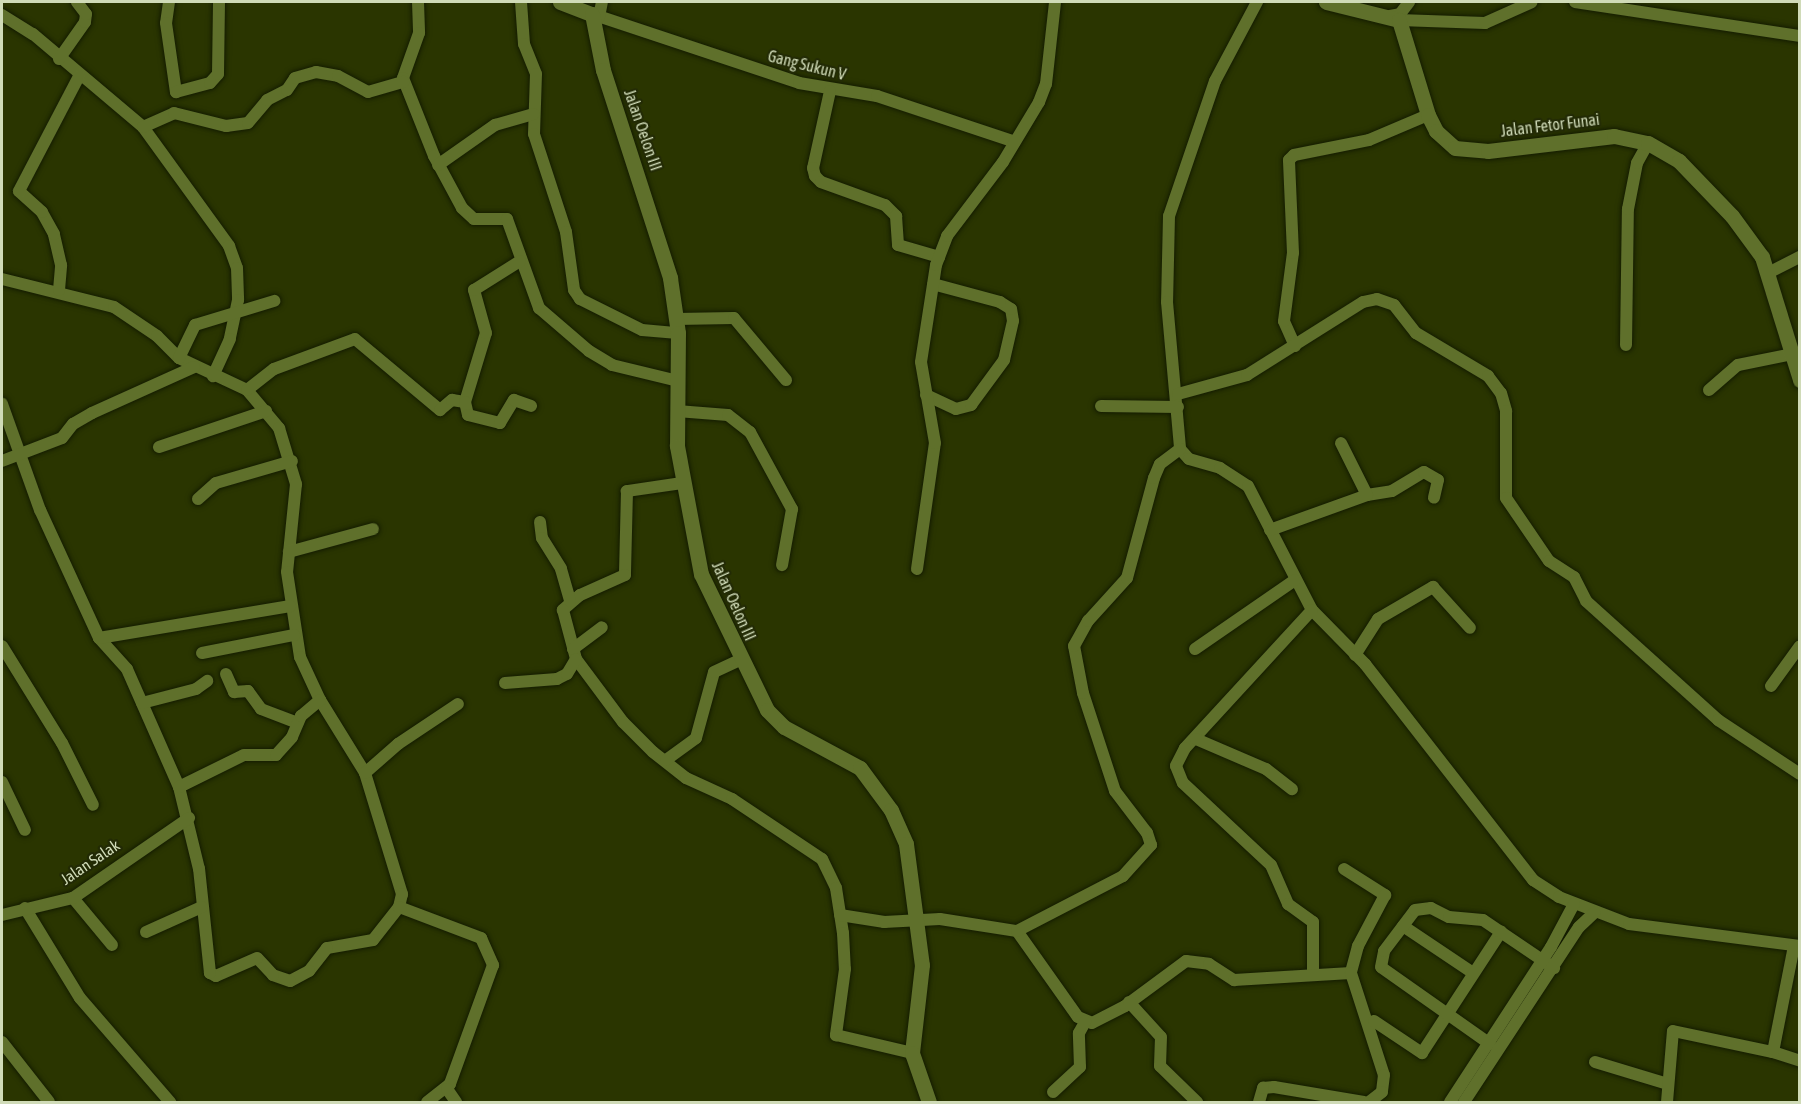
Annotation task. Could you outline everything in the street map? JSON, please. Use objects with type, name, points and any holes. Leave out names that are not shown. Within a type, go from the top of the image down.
[{"type":"street","points":[[59,59],[86,22],[76,2]]},
{"type":"street","points":[[169,2],[166,23],[176,92],[174,113]]},
{"type":"street","points":[[176,92],[210,83],[218,74],[219,2]]},
{"type":"street","points":[[418,2],[419,33],[404,82],[438,165],[469,217],[507,219],[520,261],[539,308],[589,351],[612,365],[678,381]]},
{"type":"street","points":[[521,2],[524,44],[536,74],[533,114],[536,142],[566,232],[576,295],[642,330],[734,318],[786,380]]},
{"type":"street","points":[[560,2],[596,15],[602,2]]},
{"type":"street","points":[[917,569],[935,443],[921,362],[939,256],[969,201],[1016,142],[1046,84],[1055,2]]},
{"type":"street","points":[[1257,2],[1215,81],[1169,216],[1167,302],[1178,394],[1180,449],[1189,459],[1220,468],[1248,486],[1312,610],[1355,656],[1522,869],[1574,904],[1629,924],[1729,933],[1797,946],[1773,1052]]},
{"type":"street","points":[[1326,2],[1394,18],[1485,23],[1532,2]]},
{"type":"street","points":[[1394,18],[1409,2]]},
{"type":"street","points":[[1575,2],[1800,36]]},
{"type":"street","points":[[2,15],[33,34],[79,76],[143,127],[234,256],[236,311],[213,376]]},
{"type":"street","name":"Gang Sukun V","points":[[596,15],[830,91],[912,106],[1016,142]]},
{"type":"street","name":"Jalan Oelon III","points":[[596,15],[603,70],[667,268],[677,326],[677,411],[682,483],[698,564],[740,660],[774,718],[860,768],[874,783],[906,844],[918,919],[922,977],[912,1053],[929,1102]]},
{"type":"street","name":"Jalan Fetor Funai","points":[[1394,18],[1428,115],[1446,142],[1467,151],[1589,136],[1648,143],[1679,161],[1750,238],[1770,272],[1800,380]]},
{"type":"street","points":[[143,127],[174,113],[226,126],[249,123],[267,100],[287,90],[298,76],[316,72],[338,76],[368,92],[404,82]]},
{"type":"street","points":[[58,290],[61,264],[54,234],[42,212],[19,191],[79,76]]},
{"type":"street","points":[[830,91],[815,176],[821,182],[885,205],[896,216],[898,244],[939,256]]},
{"type":"street","points":[[438,165],[495,125],[533,114]]},
{"type":"street","points":[[1295,346],[1284,321],[1293,253],[1289,160],[1294,155],[1369,140],[1428,115]]},
{"type":"street","points":[[1626,345],[1628,209],[1637,163],[1648,143]]},
{"type":"street","points":[[1770,272],[1800,258]]},
{"type":"street","points":[[520,261],[474,290],[486,333],[465,402],[468,415],[500,423],[514,400],[531,406]]},
{"type":"street","points":[[2,279],[58,290],[134,319],[178,358],[247,390],[279,428],[292,461],[296,493],[289,552],[290,606],[294,635],[320,700],[364,773],[400,886],[399,907],[373,940],[327,948],[305,974],[286,981],[257,958],[212,975],[189,818],[179,788],[142,702],[117,653],[99,638],[40,510],[21,451],[2,404]]},
{"type":"street","points":[[926,394],[956,409],[971,405],[1004,360],[1013,321],[1011,309],[1000,302],[933,284]]},
{"type":"street","points":[[1178,394],[1233,382],[1295,346],[1363,302],[1377,299],[1394,305],[1430,344],[1488,376],[1505,402],[1506,498],[1549,561],[1574,577],[1592,606],[1718,720],[1800,774]]},
{"type":"street","points":[[178,358],[195,325],[274,301]]},
{"type":"street","points":[[247,390],[274,369],[355,339],[370,354],[440,410],[452,400],[465,402]]},
{"type":"street","points":[[1709,390],[1738,365],[1791,354]]},
{"type":"street","points":[[2,461],[21,451],[62,438],[72,424],[92,413],[194,367]]},
{"type":"street","points":[[1101,406],[1179,407]]},
{"type":"street","points":[[159,447],[266,411]]},
{"type":"street","points":[[677,411],[728,415],[750,432],[792,509],[782,565]]},
{"type":"street","points":[[1341,444],[1367,495]]},
{"type":"street","points":[[840,915],[884,922],[918,919],[1017,931],[1123,876],[1137,866],[1151,845],[1147,832],[1115,791],[1086,701],[1074,646],[1088,621],[1127,578],[1154,478],[1160,464],[1180,449]]},
{"type":"street","points":[[198,499],[216,483],[292,461]]},
{"type":"street","points":[[1270,530],[1367,495],[1392,491],[1424,472],[1438,480],[1434,498]]},
{"type":"street","points":[[682,483],[627,491],[625,575],[570,601],[563,614],[575,654],[623,722],[686,778],[732,799],[822,859],[836,888],[840,915],[844,969],[837,1035],[912,1053]]},
{"type":"street","points":[[540,522],[542,538],[561,568],[570,601]]},
{"type":"street","points":[[289,552],[373,530]]},
{"type":"street","points":[[1195,649],[1295,580]]},
{"type":"street","points":[[1355,656],[1378,619],[1433,586],[1470,627]]},
{"type":"street","points":[[99,638],[290,606]]},
{"type":"street","points":[[1312,610],[1177,760],[1178,773],[1271,865],[1288,904],[1313,922],[1313,973]]},
{"type":"street","points":[[505,683],[557,679],[567,674],[575,654],[602,627]]},
{"type":"street","points":[[202,653],[294,635]]},
{"type":"street","points":[[2,646],[62,743],[93,806]]},
{"type":"street","points":[[1771,686],[1800,646]]},
{"type":"street","points":[[666,760],[696,738],[714,672],[740,660]]},
{"type":"street","points":[[226,674],[234,692],[248,691],[261,709],[297,723]]},
{"type":"street","points":[[142,702],[196,689],[207,681]]},
{"type":"street","points":[[179,788],[244,755],[273,757],[297,723],[320,700]]},
{"type":"street","points":[[364,773],[398,744],[458,704]]},
{"type":"street","points":[[1196,739],[1266,769],[1292,789]]},
{"type":"street","points":[[2,782],[25,830]]},
{"type":"street","name":"Jalan Salak","points":[[2,915],[73,898],[189,818]]},
{"type":"street","points":[[1344,869],[1385,896],[1358,946],[1352,973],[1384,1075],[1382,1092],[1369,1102]]},
{"type":"street","points":[[73,898],[112,945]]},
{"type":"street","points":[[1464,1102],[1574,904]]},
{"type":"street","points":[[146,932],[202,907]]},
{"type":"street","points":[[399,907],[473,934],[491,954],[488,988],[447,1089],[427,1102]]},
{"type":"street","points":[[1494,1047],[1381,967],[1384,951],[1420,907],[1449,917],[1483,920],[1554,968]]},
{"type":"street","points":[[25,908],[80,998],[170,1102]]},
{"type":"street","points":[[1450,1102],[1554,968],[1579,927],[1594,913]]},
{"type":"street","points":[[1403,926],[1473,973]]},
{"type":"street","points":[[1017,931],[1034,961],[1084,1022]]},
{"type":"street","points":[[1374,1021],[1422,1053],[1501,933]]},
{"type":"street","points":[[1084,1022],[1102,1020],[1186,961],[1209,964],[1234,980],[1290,979],[1313,973],[1352,973]]},
{"type":"street","points":[[1129,1002],[1160,1035],[1158,1062],[1197,1102]]},
{"type":"street","points":[[1053,1092],[1080,1067],[1079,1033],[1084,1022]]},
{"type":"street","points":[[1667,1102],[1673,1031],[1773,1052],[1800,1061]]},
{"type":"street","points":[[2,1042],[49,1102]]},
{"type":"street","points":[[1595,1062],[1668,1084]]},
{"type":"street","points":[[1259,1102],[1263,1088],[1274,1087],[1364,1102]]},
{"type":"street","points":[[447,1089],[456,1102]]}]
